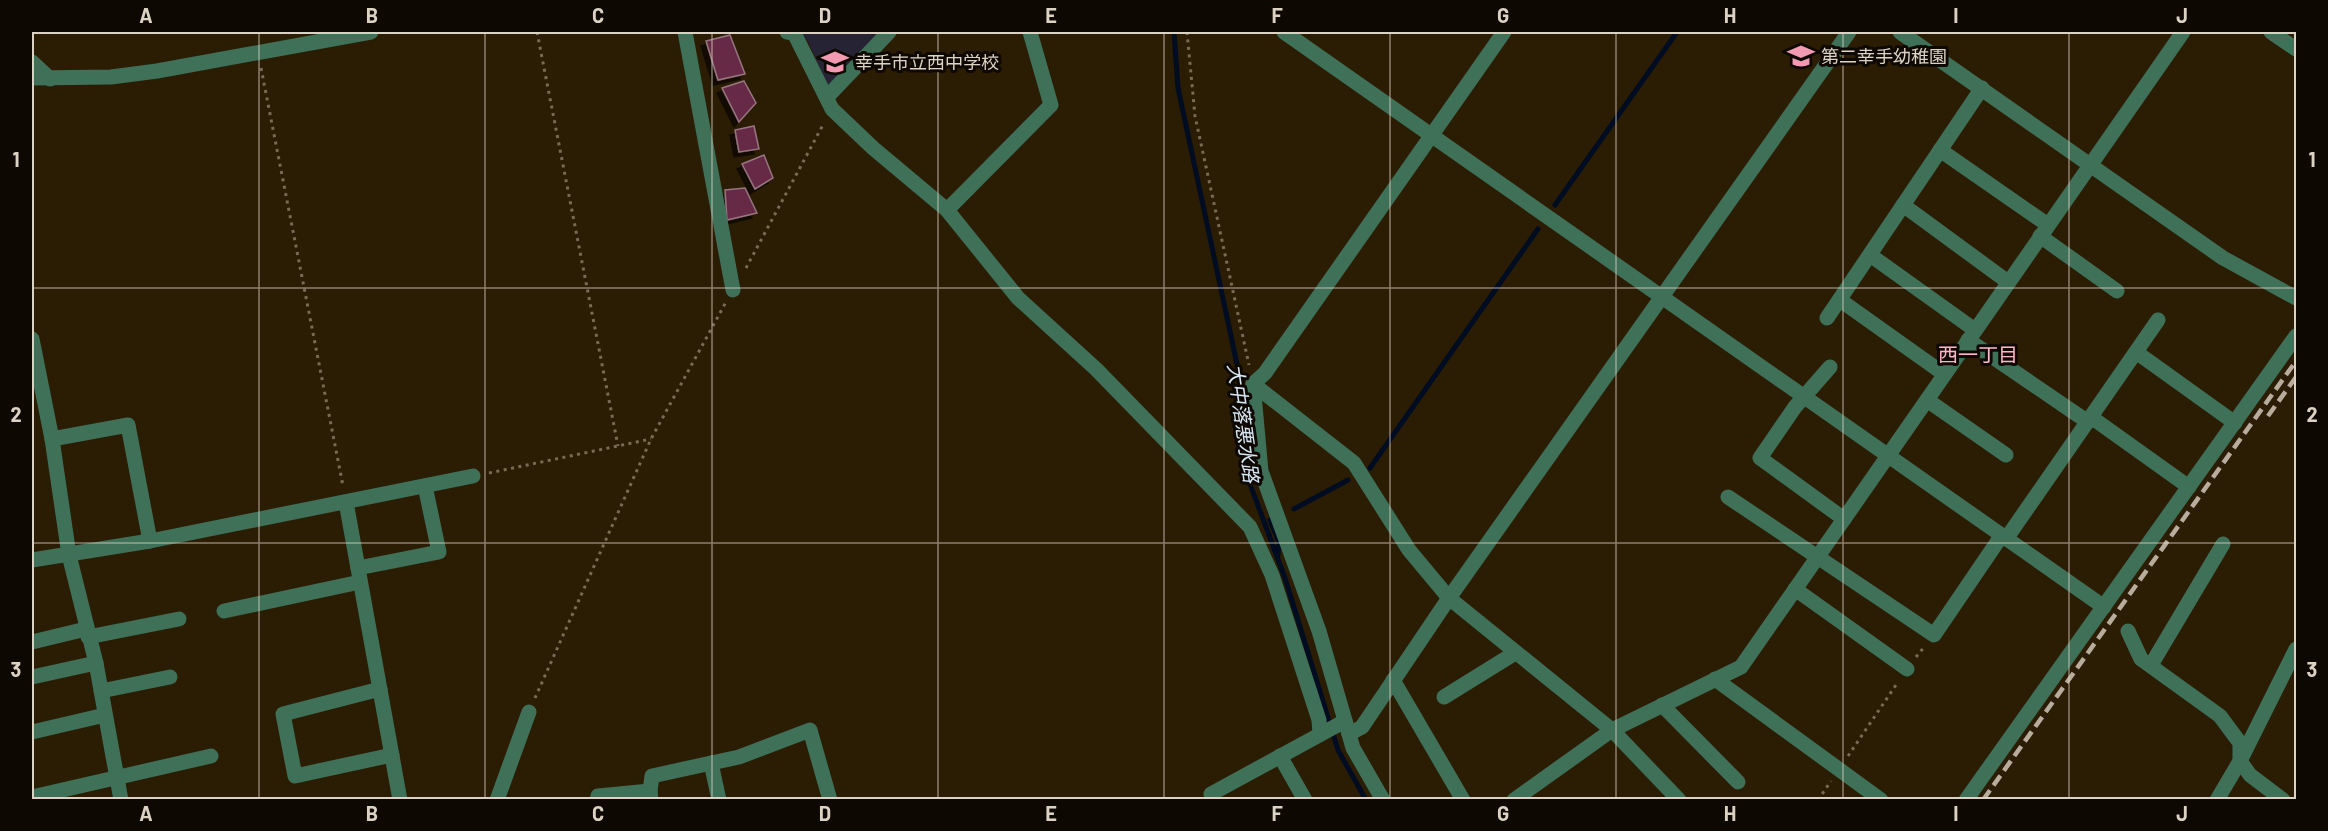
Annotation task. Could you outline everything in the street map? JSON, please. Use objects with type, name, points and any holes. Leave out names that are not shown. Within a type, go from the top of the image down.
[{"type":"street","points":[[32,78],[50,80],[111,77],[258,55],[371,32]]},
{"type":"street","points":[[685,32],[733,290]]},
{"type":"street","points":[[787,32],[794,33],[832,109],[873,148],[947,210],[1018,298],[1096,369],[1250,527],[1272,574],[1319,720],[1321,734]]},
{"type":"street","points":[[827,97],[889,32]]},
{"type":"street","points":[[947,210],[1051,105],[1030,32]]},
{"type":"street","points":[[1284,32],[2104,607]]},
{"type":"street","points":[[1253,384],[1265,373],[1504,32]]},
{"type":"street","points":[[1209,798],[1321,734],[1344,727],[1362,727],[1449,598],[1849,32]]},
{"type":"street","points":[[1900,32],[2223,258],[2296,298]]},
{"type":"street","points":[[1514,800],[1612,729],[1741,667],[2183,32]]},
{"type":"street","points":[[2271,32],[2296,49]]},
{"type":"street","points":[[32,62],[50,80]]},
{"type":"street","points":[[1827,318],[1982,88]]},
{"type":"street","points":[[1940,150],[2117,291]]},
{"type":"street","points":[[1903,205],[2008,282]]},
{"type":"street","points":[[1870,255],[1972,335],[2189,487]]},
{"type":"street","points":[[1840,300],[1944,374]]},
{"type":"street","points":[[1728,497],[1934,635],[2158,320]]},
{"type":"street","points":[[1966,800],[2296,336]]},
{"type":"street","points":[[32,339],[52,439],[69,555],[96,663],[121,800]]},
{"type":"street","points":[[2136,352],[2235,423]]},
{"type":"street","points":[[1830,367],[1795,407],[1760,458],[1844,519]]},
{"type":"street","points":[[1253,384],[1354,463],[1409,550],[1449,598],[1612,729],[1679,800]]},
{"type":"street","points":[[1253,384],[1261,471],[1319,631],[1344,727],[1353,748],[1383,800]]},
{"type":"street","points":[[1927,400],[2006,455]]},
{"type":"street","points":[[52,439],[128,425],[150,541]]},
{"type":"street","points":[[32,560],[150,541],[473,476]]},
{"type":"street","points":[[224,611],[439,552],[425,486]]},
{"type":"street","points":[[346,502],[400,800]]},
{"type":"street","points":[[2151,665],[2223,544]]},
{"type":"street","points":[[1795,589],[1907,669]]},
{"type":"street","points":[[32,642],[179,619]]},
{"type":"street","points":[[2128,631],[2141,659],[2220,716],[2240,743],[2240,761],[2250,775],[2283,800]]},
{"type":"street","points":[[2217,800],[2240,761],[2296,649]]},
{"type":"street","points":[[1444,697],[1515,653]]},
{"type":"street","points":[[32,677],[96,663]]},
{"type":"street","points":[[101,691],[170,677]]},
{"type":"street","points":[[1715,679],[1881,800]]},
{"type":"street","points":[[1393,680],[1463,800]]},
{"type":"street","points":[[380,689],[282,714],[295,776],[392,755]]},
{"type":"street","points":[[1662,705],[1738,782]]},
{"type":"street","points":[[497,800],[529,712]]},
{"type":"street","points":[[32,732],[105,715]]},
{"type":"street","points":[[597,800],[598,796],[651,795],[652,776],[739,757],[810,730],[830,800]]},
{"type":"street","points":[[32,797],[117,780],[211,756]]},
{"type":"street","points":[[1280,756],[1305,800]]},
{"type":"street","points":[[711,763],[719,800]]},
{"type":"path","points":[[537,32],[618,446]]},
{"type":"path","points":[[1187,32],[1195,116],[1253,384]]},
{"type":"path","points":[[258,55],[346,502]]},
{"type":"path","points":[[473,476],[651,439],[529,712]]},
{"type":"path","points":[[1818,800],[1907,669],[1934,635]]},
{"type":"shaded area","name":"幸手市立西中学校","points":[[799,32],[882,32],[832,86],[826,83],[808,41]]},
{"type":"building","points":[[730,35],[745,74],[718,80],[706,41]]},
{"type":"building","points":[[744,81],[756,103],[739,122],[722,88]]},
{"type":"building","points":[[754,126],[759,149],[739,152],[735,130]]},
{"type":"building","points":[[764,155],[773,178],[755,189],[742,164]]},
{"type":"building","points":[[745,188],[757,213],[727,220],[725,190]]},
{"type":"waterway","name":"大中落悪水路","points":[[1174,32],[1178,88],[1241,383],[1250,484],[1285,578],[1338,750],[1366,800]]},
{"type":"waterway","points":[[1555,205],[1677,32]]},
{"type":"waterway","points":[[1370,468],[1538,229]]},
{"type":"waterway","points":[[1294,509],[1348,480]]},
{"type":"waterway","points":[[1270,520],[1279,542],[1278,555]]},
{"type":"railway","points":[[1983,800],[2296,361]]},
{"type":"railway","points":[[2268,416],[2296,377]]},
{"type":"place","name":"第二幸手幼稚園","points":[[1801,56]]},
{"type":"place","name":"幸手市立西中学校","points":[[835,62]]},
{"type":"district","name":"西一丁目","points":[[1978,354]]}]
